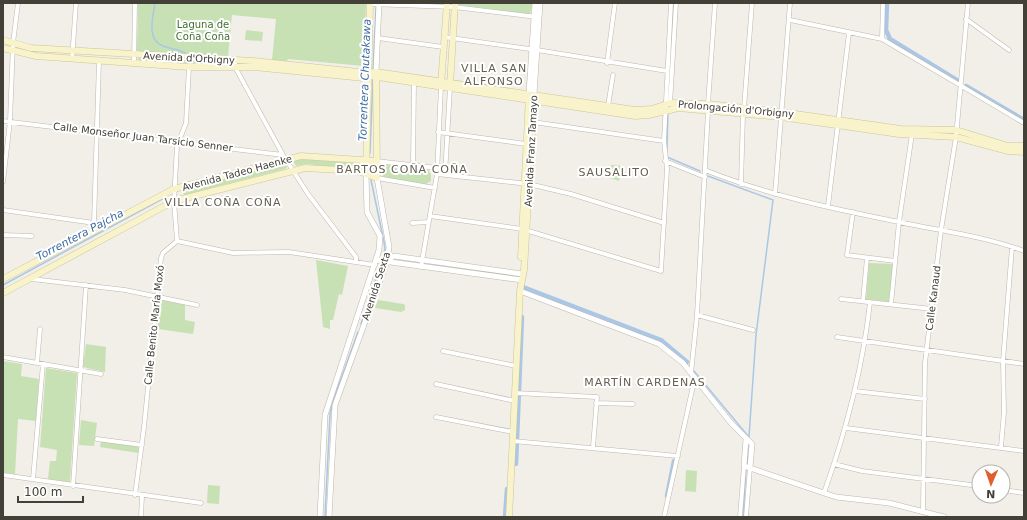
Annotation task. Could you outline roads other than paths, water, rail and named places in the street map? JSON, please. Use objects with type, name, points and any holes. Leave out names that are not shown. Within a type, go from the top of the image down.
[{"type":"main road","name":"Avenida Sexta","points":[[372,177],[371,160],[375,4]]},
{"type":"main road","points":[[441,84],[444,47],[444,5]]},
{"type":"main road","points":[[450,85],[455,5]]},
{"type":"main road","name":"Avenida d'Orbigny","points":[[3,40],[31,48],[373,74]]},
{"type":"main road","name":"Avenida d'Orbigny","points":[[3,48],[36,56],[99,61],[189,67],[235,64]]},
{"type":"main road","name":"Prolongación d'Orbigny","points":[[373,74],[532,97],[641,110],[668,107],[708,108],[781,114],[912,134],[956,134],[1008,152],[1024,152]]},
{"type":"main road","name":"Avenida Sexta","points":[[372,177],[373,74]]},
{"type":"main road","name":"Prolongación d'Orbigny","points":[[532,97],[635,116],[668,107]]},
{"type":"main road","name":"Avenida Franz Tamayo","points":[[509,517],[520,291],[522,277],[520,270],[533,122],[532,97]]},
{"type":"main road","name":"Avenida Franz Tamayo","points":[[527,183],[526,144],[532,97]]},
{"type":"main road","name":"Prolongación d'Orbigny","points":[[838,122],[956,134],[1008,146],[1024,146]]},
{"type":"main road","name":"Avenida Tadeo Haenke","points":[[3,279],[96,226],[174,189],[285,157],[301,156],[371,160]]},
{"type":"main road","name":"Avenida Tadeo Haenke","points":[[3,293],[32,279],[174,201],[294,170],[313,168],[358,171],[372,177]]},
{"type":"street","points":[[3,182],[10,121],[13,43],[18,3]]},
{"type":"street","points":[[72,59],[76,3]]},
{"type":"street","points":[[134,63],[135,3]]},
{"type":"street","name":"Avenida Franz Tamayo","points":[[535,3],[537,17]]},
{"type":"street","name":"Avenida Franz Tamayo","points":[[532,97],[537,17],[540,3]]},
{"type":"street","points":[[607,62],[615,3]]},
{"type":"street","points":[[668,107],[667,71],[671,3]]},
{"type":"street","points":[[430,216],[524,230],[661,271],[667,169],[664,141],[676,3]]},
{"type":"street","points":[[691,373],[697,315],[715,3]]},
{"type":"street","points":[[741,184],[744,111],[752,3]]},
{"type":"street","points":[[775,194],[790,20],[790,3]]},
{"type":"street","points":[[882,38],[883,3]]},
{"type":"street","name":"Calle Kanaud","points":[[923,514],[927,351],[956,134],[968,3]]},
{"type":"street","points":[[375,4],[455,5],[537,17]]},
{"type":"street","name":"Avenida Sexta","points":[[373,74],[378,38],[375,4]]},
{"type":"street","points":[[966,19],[1009,50]]},
{"type":"street","points":[[790,20],[849,33],[882,38],[1024,123]]},
{"type":"street","points":[[828,206],[849,33]]},
{"type":"street","points":[[444,37],[667,71]]},
{"type":"street","points":[[378,38],[444,47]]},
{"type":"street","points":[[3,210],[96,226],[96,133],[99,61]]},
{"type":"street","points":[[235,64],[285,157],[308,194],[356,257],[356,262]]},
{"type":"street","points":[[189,67],[186,123],[178,142],[174,189],[176,241],[233,253],[289,252],[356,262],[381,262],[522,277]]},
{"type":"street","points":[[608,106],[613,75]]},
{"type":"street","points":[[413,165],[414,80]]},
{"type":"street","points":[[421,267],[437,174],[441,84]]},
{"type":"street","points":[[445,175],[450,85]]},
{"type":"street","name":"Calle Monseñor Juan Tarsicio Senner","points":[[3,120],[285,157]]},
{"type":"street","points":[[533,122],[664,141]]},
{"type":"street","points":[[438,132],[526,144]]},
{"type":"street","points":[[892,304],[899,222],[912,134]]},
{"type":"street","name":"Avenida Tadeo Haenke","points":[[371,160],[446,169]]},
{"type":"street","points":[[665,161],[705,176]]},
{"type":"street","points":[[705,170],[741,184],[775,194],[899,222],[942,230],[1024,251]]},
{"type":"street","points":[[437,174],[527,183],[571,194],[664,223]]},
{"type":"street","name":"Avenida Sexta","points":[[329,517],[335,405],[381,262],[389,247],[372,177]]},
{"type":"street","name":"Avenida Sexta","points":[[320,517],[325,415],[359,330],[381,262],[379,250],[380,236],[367,212],[372,177]]},
{"type":"street","name":"Avenida Tadeo Haenke","points":[[372,177],[435,188]]},
{"type":"street","points":[[853,212],[847,255],[895,261]]},
{"type":"street","points":[[412,223],[429,222]]},
{"type":"street","points":[[3,235],[32,236]]},
{"type":"street","name":"Calle Benito María Moxó","points":[[135,495],[142,445],[157,296],[163,253],[176,241]]},
{"type":"street","points":[[1001,448],[1004,412],[1003,361],[1012,247]]},
{"type":"street","points":[[381,262],[394,256],[522,277]]},
{"type":"street","points":[[863,301],[867,258]]},
{"type":"street","points":[[32,279],[86,285],[157,296],[197,305]]},
{"type":"street","points":[[73,486],[86,285]]},
{"type":"street","points":[[520,291],[659,344],[683,363],[731,423],[752,444],[747,466],[740,517]]},
{"type":"street","points":[[841,299],[932,309]]},
{"type":"street","points":[[824,493],[846,428],[855,391],[866,342],[870,302]]},
{"type":"street","points":[[697,315],[753,330]]},
{"type":"street","points":[[37,363],[40,329]]},
{"type":"street","points":[[837,337],[1024,364]]},
{"type":"street","points":[[443,352],[516,366]]},
{"type":"street","points":[[3,357],[101,374]]},
{"type":"street","points":[[33,479],[44,364]]},
{"type":"street","points":[[664,517],[695,377]]},
{"type":"street","points":[[436,384],[515,401]]},
{"type":"street","points":[[855,391],[925,399]]},
{"type":"street","points":[[515,393],[597,397],[593,447]]},
{"type":"street","points":[[596,403],[633,404]]},
{"type":"street","points":[[436,417],[513,432]]},
{"type":"street","points":[[846,428],[1024,451]]},
{"type":"street","points":[[97,439],[142,445]]},
{"type":"street","points":[[513,441],[593,447],[678,456]]},
{"type":"street","points":[[834,464],[862,471],[971,485]]},
{"type":"street","points":[[747,466],[836,497],[889,503],[923,514],[944,517]]},
{"type":"street","points":[[746,517],[747,466]]},
{"type":"street","points":[[3,476],[201,503]]},
{"type":"street","points":[[1011,491],[1024,493]]},
{"type":"street","points":[[141,517],[142,496]]},
{"type":"waterway","name":"Torrentera Pajcha","points":[[155,3],[152,21],[152,33],[154,39],[163,46],[185,53]]},
{"type":"waterway","points":[[669,83],[673,3]]},
{"type":"waterway","points":[[887,3],[886,30],[890,39],[960,82]]},
{"type":"waterway","name":"Torrentera Chutakawa","points":[[373,71],[376,8]]},
{"type":"waterway","name":"Torrentera Chutakawa","points":[[370,153],[373,78]]},
{"type":"waterway","points":[[966,86],[1024,120]]},
{"type":"waterway","points":[[667,150],[668,112]]},
{"type":"waterway","points":[[667,157],[700,171]]},
{"type":"waterway","points":[[708,176],[773,200],[756,335],[749,437]]},
{"type":"waterway","name":"Torrentera Chutakawa","points":[[371,180],[385,249],[382,259]]},
{"type":"waterway","name":"Torrentera Pajcha","points":[[3,285],[164,198]]},
{"type":"waterway","name":"Torrentera Chutakawa","points":[[361,324],[381,263]]},
{"type":"waterway","points":[[523,292],[523,287],[661,340],[687,362]]},
{"type":"waterway","points":[[516,464],[522,317]]},
{"type":"waterway","name":"Torrentera Chutakawa","points":[[325,517],[330,415],[332,404],[358,332]]},
{"type":"waterway","points":[[694,371],[748,436]]},
{"type":"waterway","points":[[747,464],[748,444]]},
{"type":"waterway","points":[[667,496],[674,461]]},
{"type":"waterway","points":[[743,517],[746,469]]},
{"type":"waterway","points":[[505,517],[507,489]]},
{"type":"district","name":"VILLA SAN ALFONSO","points":[[494,74]]},
{"type":"district","name":"BARTOS COÑA COÑA","points":[[402,169]]},
{"type":"district","name":"SAUSALITO","points":[[614,172]]},
{"type":"district","name":"VILLA COÑA COÑA","points":[[223,202]]},
{"type":"district","name":"MARTÍN CARDENAS","points":[[645,382]]},
{"type":"park label","name":"Laguna de Coña Coña","points":[[203,30]]}]
